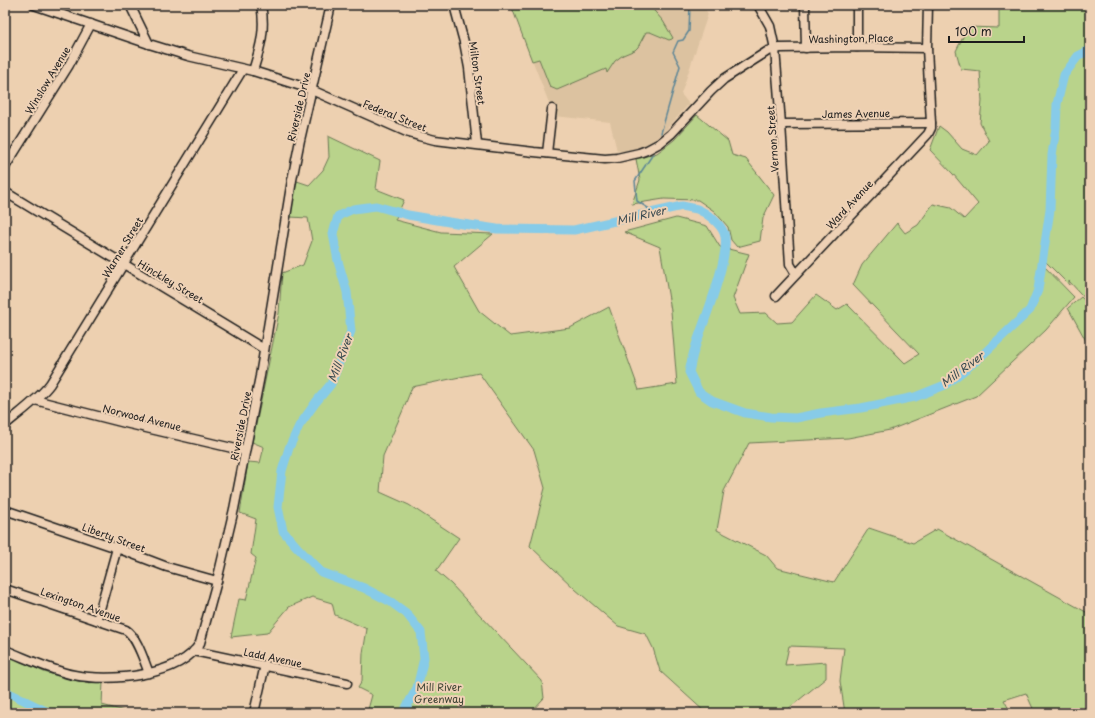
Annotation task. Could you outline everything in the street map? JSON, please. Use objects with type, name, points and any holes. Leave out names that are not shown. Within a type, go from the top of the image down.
[{"type":"street","name":"Federal Street","points":[[34,5],[188,56],[253,71],[312,90],[417,136],[436,140],[605,159],[617,158],[647,150],[660,143],[724,79],[768,51],[775,49]]},
{"type":"street","points":[[130,5],[149,44]]},
{"type":"street","points":[[253,71],[263,32],[262,5]]},
{"type":"street","name":"Riverside Drive","points":[[5,650],[51,668],[81,676],[108,678],[149,673],[163,669],[182,660],[194,651],[200,643],[217,581],[234,509],[264,349],[292,180],[332,5]]},
{"type":"street","name":"Milton Street","points":[[454,5],[463,37],[468,64],[477,144]]},
{"type":"street","name":"Vernon Street","points":[[758,5],[770,26],[775,49],[790,264],[796,274]]},
{"type":"street","points":[[805,5],[806,48]]},
{"type":"street","points":[[857,5],[857,47]]},
{"type":"street","points":[[928,5],[927,48],[931,123]]},
{"type":"street","name":"Winslow Avenue","points":[[5,167],[69,65],[91,24]]},
{"type":"street","name":"Washington Place","points":[[775,49],[857,47],[927,48]]},
{"type":"street","name":"Warner Street","points":[[5,425],[35,400],[50,384],[243,69]]},
{"type":"street","points":[[547,153],[552,110]]},
{"type":"street","name":"James Avenue","points":[[781,124],[931,123]]},
{"type":"street","name":"Ward Avenue","points":[[776,296],[928,134],[931,128],[931,123]]},
{"type":"street","name":"Hinckley Street","points":[[5,192],[264,349]]},
{"type":"street","name":"Norwood Avenue","points":[[35,400],[245,451]]},
{"type":"street","name":"Liberty Street","points":[[5,510],[117,548],[167,567],[217,581]]},
{"type":"street","points":[[97,620],[117,548]]},
{"type":"street","name":"Lexington Avenue","points":[[5,589],[130,632],[149,673]]},
{"type":"street","name":"Ladd Avenue","points":[[194,651],[347,683]]},
{"type":"street","points":[[254,713],[265,666]]},
{"type":"shaded area","points":[[511,5],[703,5],[708,14],[681,94],[689,104],[664,132],[655,139],[643,146],[626,151],[617,151],[610,122],[554,116]]},
{"type":"green space","points":[[511,5],[649,5],[663,21],[673,38],[669,40],[650,32],[646,32],[638,47],[615,61],[607,73],[606,69],[557,90],[550,87],[539,59],[532,61]]},
{"type":"green space","name":"Mill River Greenway","points":[[999,5],[1090,5],[1090,304],[1069,281],[1069,285],[1043,259],[1042,264],[1074,297],[1046,330],[976,396],[890,430],[848,438],[749,443],[724,491],[717,530],[766,555],[777,568],[834,582],[869,528],[913,543],[937,529],[1086,612],[1090,617],[1090,713],[1035,713],[1026,693],[1004,700],[1011,713],[991,713],[988,710],[982,713],[845,713],[840,681],[844,648],[789,646],[785,665],[826,662],[826,678],[783,713],[706,713],[660,671],[653,648],[646,634],[618,626],[575,589],[530,546],[545,488],[534,450],[479,373],[412,387],[383,456],[380,492],[409,505],[459,538],[436,571],[451,584],[542,681],[544,698],[530,713],[367,713],[372,695],[358,688],[362,681],[363,653],[367,629],[335,615],[332,603],[312,597],[289,607],[267,633],[231,637],[239,599],[246,600],[256,558],[251,554],[256,519],[240,513],[248,462],[260,463],[264,447],[252,442],[279,313],[282,273],[303,265],[312,241],[308,218],[290,217],[297,181],[309,185],[323,170],[329,157],[328,136],[380,161],[376,189],[404,200],[395,220],[441,232],[493,234],[454,267],[479,311],[510,336],[570,328],[609,307],[639,390],[677,384],[671,311],[660,247],[624,232],[676,218],[707,226],[720,247],[749,254],[733,298],[740,314],[766,313],[777,323],[792,322],[816,295],[837,310],[847,304],[905,363],[919,354],[853,285],[862,265],[897,223],[905,233],[918,225],[933,204],[951,208],[964,219],[978,204],[953,174],[930,150],[939,126],[947,132],[962,149],[977,155],[989,141],[980,123],[982,101],[980,71],[961,69],[956,51],[968,27],[999,28]]},
{"type":"green space","points":[[697,115],[728,141],[732,155],[746,159],[774,195],[763,218],[760,241],[737,247],[731,240],[728,227],[714,211],[698,200],[664,199],[632,204],[640,180],[636,159],[657,153],[674,140]]},
{"type":"green space","points":[[1081,297],[1090,306],[1090,348],[1068,308]]},
{"type":"green space","points":[[5,654],[44,672],[85,683],[103,682],[102,705],[132,713],[5,713]]},
{"type":"waterway","points":[[661,133],[680,66],[673,52],[678,41],[683,40],[689,31],[690,5]]},
{"type":"waterway","name":"Mill River","points":[[403,713],[417,688],[424,658],[421,632],[406,613],[391,602],[364,588],[321,572],[283,531],[278,507],[282,471],[289,448],[299,426],[331,384],[351,331],[347,292],[338,261],[333,234],[338,216],[353,209],[376,206],[408,215],[497,229],[574,230],[682,206],[697,209],[705,213],[720,226],[724,233],[725,243],[724,256],[715,290],[694,351],[689,372],[699,392],[712,401],[745,413],[771,417],[796,418],[861,408],[915,397],[945,385],[976,361],[1030,310],[1038,290],[1050,210],[1052,155],[1056,128],[1057,104],[1064,75],[1078,56],[1090,50]]},
{"type":"waterway","points":[[653,154],[635,181],[637,201],[654,212]]},
{"type":"waterway","name":"Mill River","points":[[5,691],[50,713]]}]
